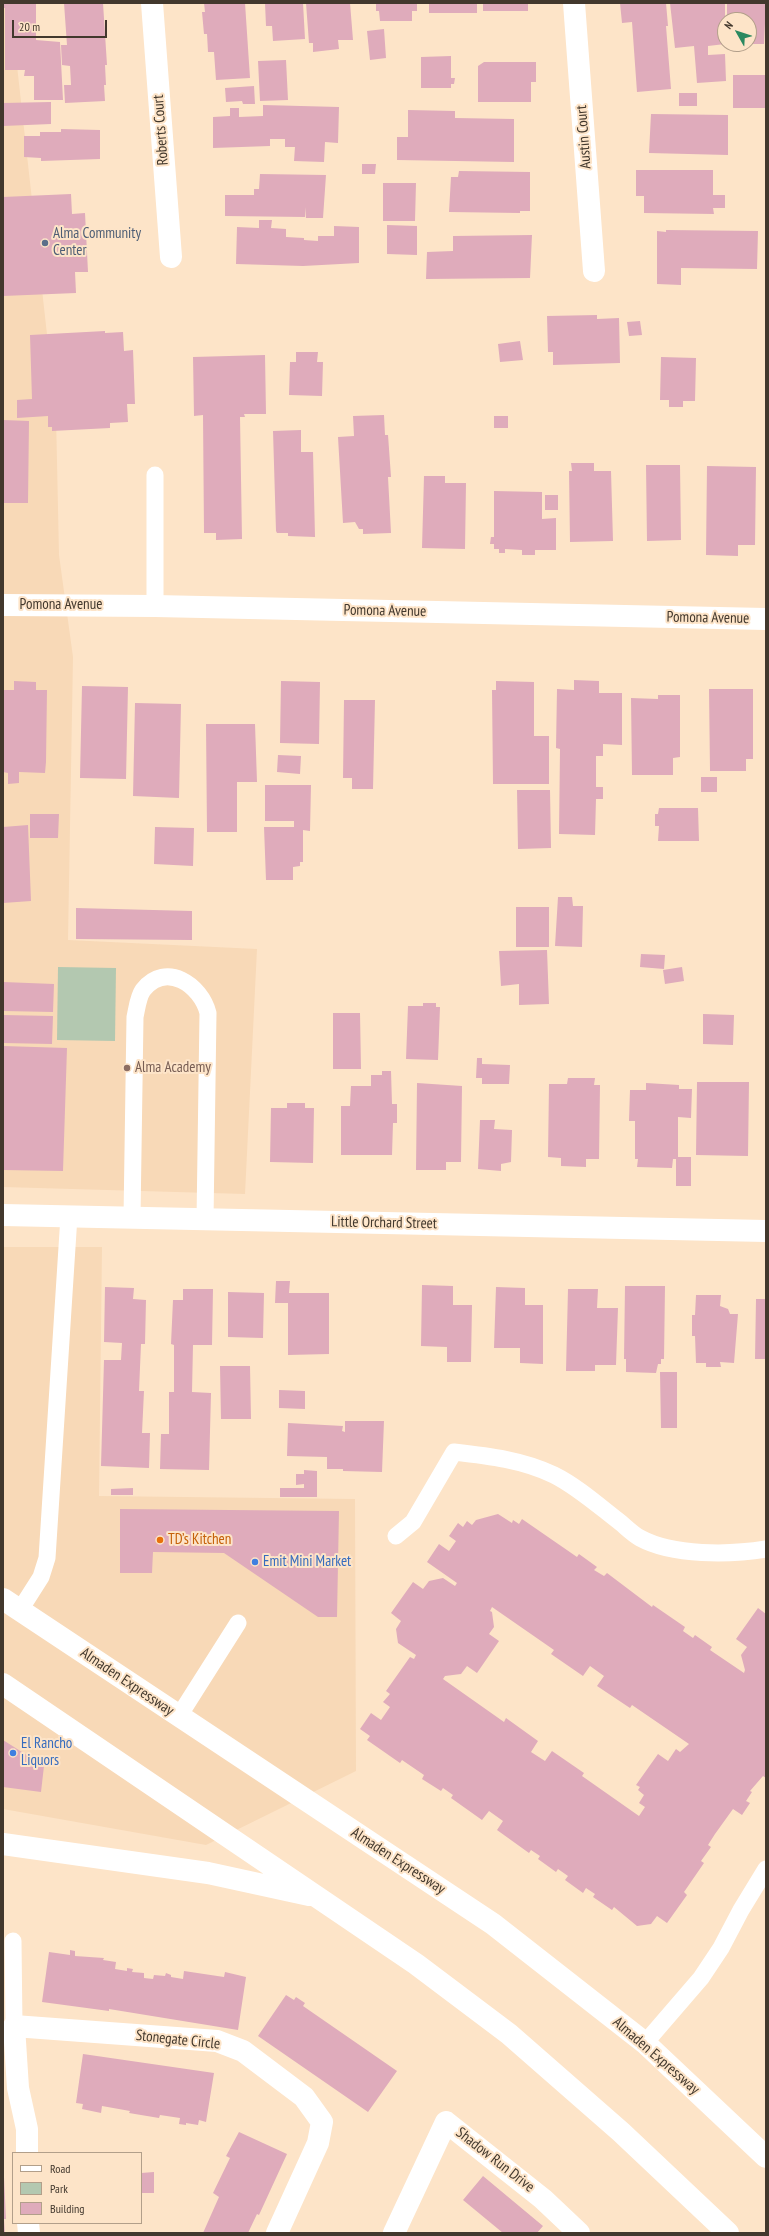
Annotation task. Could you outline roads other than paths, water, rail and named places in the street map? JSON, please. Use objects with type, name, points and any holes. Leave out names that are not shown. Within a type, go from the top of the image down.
[{"type":"street","name":"Roberts Court","points":[[152,3],[171,257]]},
{"type":"street","name":"Austin Court","points":[[574,3],[594,271]]},
{"type":"street","name":"Pomona Avenue","points":[[3,605],[155,606],[766,619]]},
{"type":"street","name":"Little Orchard Street","points":[[3,1215],[766,1231]]},
{"type":"street","name":"Almaden Expressway","points":[[11,1605],[494,1924],[644,2043],[766,2157]]},
{"type":"street","points":[[3,1684],[416,1964],[509,2034],[621,2132],[728,2233]]},
{"type":"street","points":[[3,1844],[208,1873],[320,1898]]},
{"type":"street","points":[[14,2026],[18,2088],[27,2129],[27,2152]]},
{"type":"street","name":"Stonegate Circle","points":[[14,2026],[217,2041],[243,2051],[304,2096],[322,2122],[318,2143],[278,2233]]},
{"type":"street","name":"Shadow Run Drive","points":[[394,2233],[446,2122],[543,2199],[580,2233]]},
{"type":"lane","points":[[155,475],[155,606]]},
{"type":"lane","points":[[132,1218],[135,1017],[142,991],[151,982],[161,978],[174,978],[189,983],[197,989],[206,1004],[208,1014],[205,1220]]},
{"type":"lane","points":[[11,1605],[41,1577],[47,1558],[69,1216]]},
{"type":"lane","points":[[396,1536],[413,1522],[454,1452],[512,1459],[555,1476],[590,1500],[640,1538],[670,1548],[704,1552],[748,1552],[766,1549]]},
{"type":"lane","points":[[179,1716],[238,1624]]},
{"type":"lane","points":[[644,2043],[705,1972],[722,1948],[741,1910],[766,1869]]},
{"type":"lane","points":[[13,1941],[14,2026]]},
{"type":"place","name":"Alma Community Center","points":[[45,243]]},
{"type":"place","name":"Alma Academy","points":[[127,1068]]},
{"type":"place","name":"TD’s Kitchen","points":[[160,1540]]},
{"type":"place","name":"Emit Mini Market","points":[[255,1562]]},
{"type":"place","name":"El Rancho Liquors","points":[[13,1753]]}]
